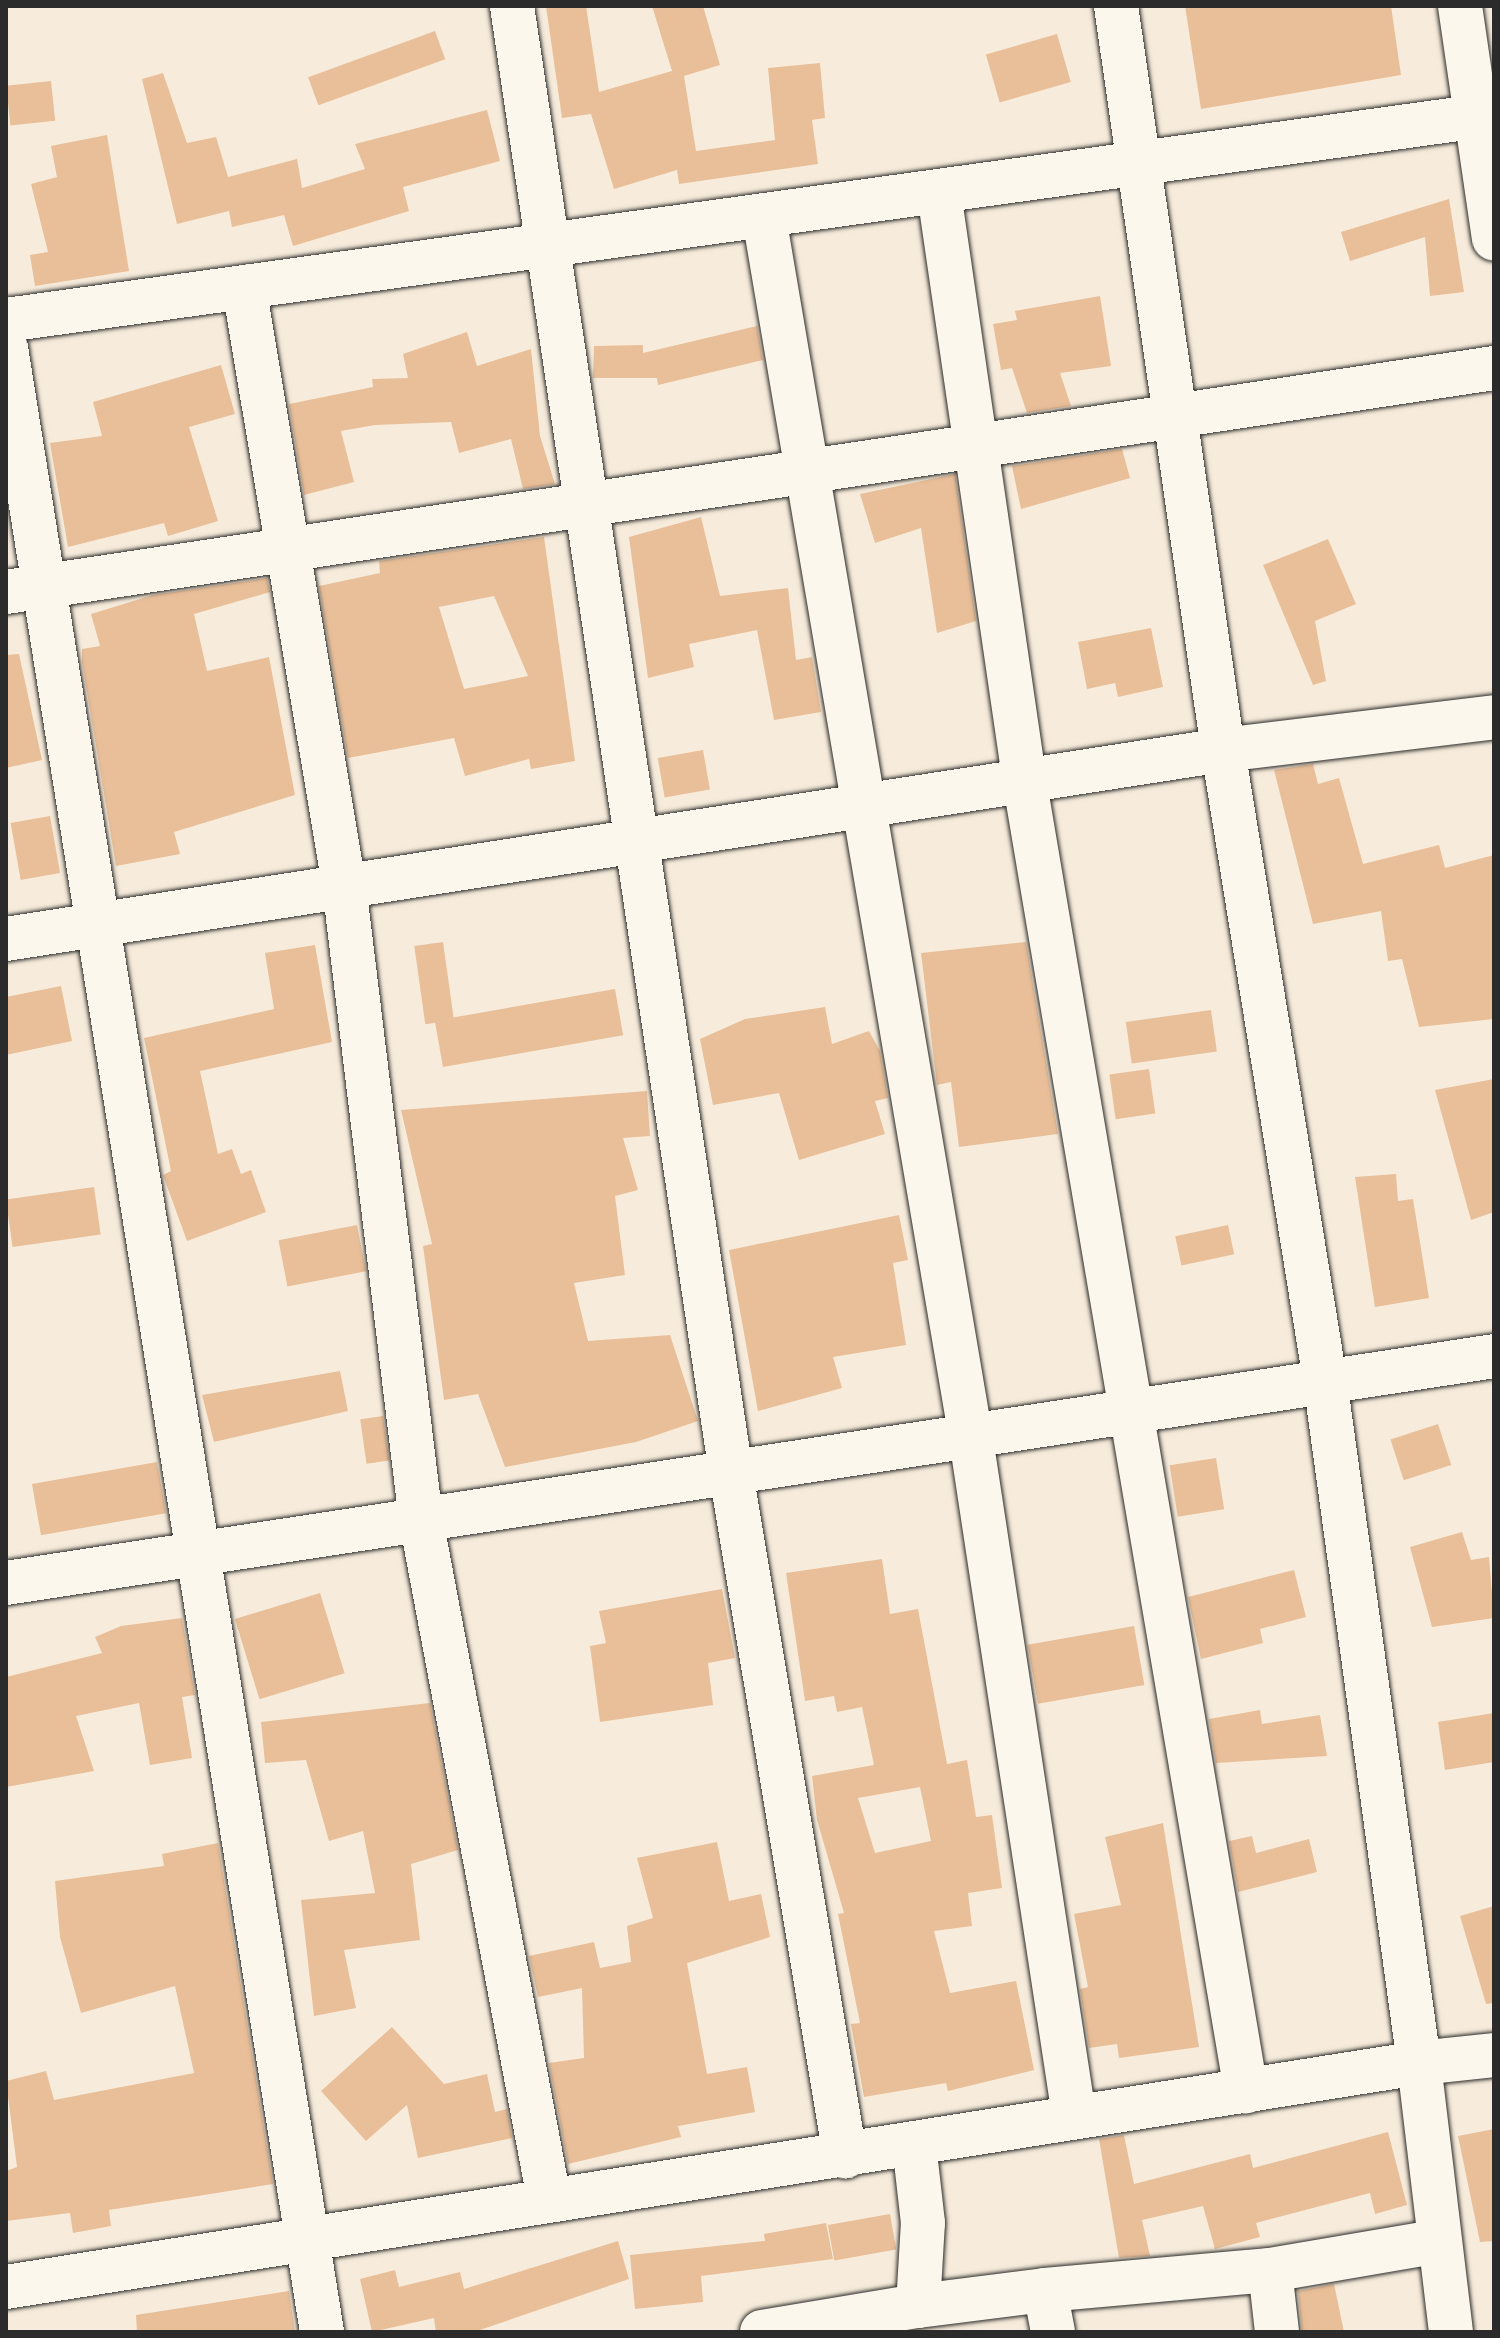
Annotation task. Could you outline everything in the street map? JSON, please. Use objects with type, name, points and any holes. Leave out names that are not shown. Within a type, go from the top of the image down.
[{"type":"street","points":[[512,6],[730,1467],[845,2156]]},
{"type":"street","points":[[1116,6],[1179,419],[1223,750],[1325,1380],[1419,2063],[1451,2332]]},
{"type":"street","points":[[1460,6],[1485,115],[1494,239]]},
{"type":"street","points":[[6,320],[1485,115]]},
{"type":"street","points":[[939,193],[1025,784],[1134,1410],[1246,2091]]},
{"type":"street","points":[[764,217],[802,468],[866,807],[970,1432],[1074,2116]]},
{"type":"street","points":[[244,287],[344,885],[421,1520],[549,2199]]},
{"type":"street","points":[[6,348],[24,589],[96,924],[322,2332]]},
{"type":"street","points":[[24,589],[802,468],[975,442],[1179,419],[1494,368]]},
{"type":"street","points":[[6,939],[344,885],[1025,784],[1223,750],[1494,717]]},
{"type":"street","points":[[6,1583],[421,1520],[730,1467],[1494,1356]]},
{"type":"street","points":[[6,2287],[549,2199],[845,2156],[1074,2116],[1419,2063],[1494,2055]]},
{"type":"street","points":[[914,2144],[923,2223],[918,2306]]},
{"type":"street","points":[[762,2332],[918,2306],[1049,2311],[1440,2241]]},
{"type":"street","points":[[1270,2270],[1277,2332]]},
{"type":"building","points":[[546,6],[586,6],[599,92],[672,71],[652,6],[703,6],[720,65],[684,76],[696,151],[775,140],[768,68],[820,63],[825,118],[812,120],[818,164],[679,184],[677,170],[614,189],[591,114],[562,118]]},
{"type":"building","points":[[1185,6],[1391,6],[1401,75],[1201,109]]},
{"type":"building","points":[[435,31],[445,59],[318,105],[308,77]]},
{"type":"building","points":[[1057,34],[1071,82],[1000,102],[986,54]]},
{"type":"building","points":[[163,73],[187,143],[216,137],[228,177],[297,159],[302,188],[365,169],[355,144],[487,110],[500,161],[403,187],[409,211],[293,246],[284,215],[232,227],[229,211],[177,224],[142,79]]},
{"type":"building","points":[[51,81],[55,121],[10,125],[6,86]]},
{"type":"building","points":[[107,135],[129,271],[35,286],[30,255],[48,252],[31,184],[57,177],[51,146]]},
{"type":"building","points":[[1449,199],[1464,292],[1430,296],[1425,237],[1350,261],[1341,232]]},
{"type":"building","points":[[1100,296],[1111,366],[1060,373],[1071,406],[1027,413],[1012,368],[1001,370],[993,324],[1017,320],[1015,311]]},
{"type":"building","points":[[757,326],[763,360],[658,385],[657,378],[593,378],[594,346],[643,345],[643,353]]},
{"type":"building","points":[[467,332],[477,366],[531,349],[540,436],[555,484],[523,489],[511,439],[459,453],[451,422],[375,425],[341,431],[354,482],[304,495],[289,404],[373,387],[372,379],[408,378],[403,354]]},
{"type":"building","points":[[221,365],[235,414],[189,427],[218,521],[168,536],[164,523],[68,547],[50,443],[102,436],[93,402]]},
{"type":"building","points":[[1122,449],[1130,478],[1021,509],[1012,466]]},
{"type":"building","points":[[955,474],[976,621],[937,633],[921,528],[875,543],[860,494]]},
{"type":"building","points":[[701,517],[720,596],[788,588],[796,660],[812,657],[821,712],[774,720],[757,630],[689,644],[694,667],[648,678],[629,537]]},
{"type":"building","points":[[544,537],[575,761],[531,769],[529,759],[465,776],[454,738],[348,758],[319,586],[380,573],[379,561]],"holes":[[[494,596],[528,676],[464,689],[439,607]]]},
{"type":"building","points":[[1328,539],[1356,604],[1315,621],[1326,681],[1313,685],[1263,565]]},
{"type":"building","points":[[267,578],[270,592],[194,614],[207,671],[269,657],[295,795],[174,832],[180,854],[116,866],[82,662],[82,649],[100,646],[91,614],[153,595]]},
{"type":"building","points":[[1151,628],[1163,687],[1118,697],[1115,683],[1087,689],[1078,642]]},
{"type":"building","points":[[19,654],[42,760],[6,768],[6,655]]},
{"type":"building","points":[[703,750],[710,789],[665,797],[658,758]]},
{"type":"building","points":[[1313,764],[1318,784],[1339,778],[1363,864],[1439,845],[1445,868],[1494,855],[1494,1019],[1419,1027],[1402,959],[1388,961],[1381,911],[1313,924],[1274,770]]},
{"type":"building","points":[[50,816],[60,873],[21,880],[11,823]]},
{"type":"building","points":[[443,942],[454,1020],[425,1024],[414,946]]},
{"type":"building","points":[[1026,942],[1058,1134],[959,1147],[951,1082],[937,1085],[921,953]]},
{"type":"building","points":[[315,945],[332,1042],[200,1071],[218,1154],[232,1149],[241,1174],[251,1170],[266,1212],[187,1241],[163,1175],[171,1171],[144,1038],[274,1009],[265,953]]},
{"type":"building","points":[[61,986],[72,1041],[6,1055],[6,997]]},
{"type":"building","points":[[615,989],[623,1035],[443,1067],[435,1021]]},
{"type":"building","points":[[825,1007],[832,1044],[869,1031],[880,1051],[888,1098],[875,1101],[885,1134],[799,1160],[779,1093],[713,1105],[700,1039],[745,1019]]},
{"type":"building","points":[[1211,1010],[1217,1052],[1132,1064],[1126,1022]]},
{"type":"building","points":[[1149,1069],[1155,1114],[1116,1119],[1109,1075]]},
{"type":"building","points":[[1494,1079],[1494,1212],[1471,1220],[1435,1090]]},
{"type":"building","points":[[647,1091],[650,1136],[623,1138],[638,1190],[615,1196],[625,1275],[574,1283],[588,1341],[670,1335],[698,1421],[636,1442],[505,1467],[478,1394],[444,1400],[423,1246],[432,1244],[401,1110]]},
{"type":"building","points":[[1396,1174],[1398,1201],[1413,1199],[1429,1298],[1375,1307],[1355,1177]]},
{"type":"building","points":[[94,1187],[101,1235],[13,1247],[6,1199]]},
{"type":"building","points":[[899,1215],[908,1260],[893,1263],[906,1345],[833,1357],[842,1388],[758,1411],[729,1250]]},
{"type":"building","points":[[357,1225],[366,1271],[287,1286],[278,1240]]},
{"type":"building","points":[[1228,1225],[1234,1254],[1181,1266],[1175,1236]]},
{"type":"building","points":[[340,1371],[348,1411],[214,1442],[202,1395]]},
{"type":"building","points":[[383,1416],[389,1461],[366,1464],[360,1419]]},
{"type":"building","points":[[1438,1424],[1451,1465],[1404,1480],[1390,1439]]},
{"type":"building","points":[[1216,1458],[1224,1509],[1178,1517],[1170,1465]]},
{"type":"building","points":[[157,1462],[166,1513],[41,1535],[32,1484]]},
{"type":"building","points":[[1462,1532],[1471,1560],[1489,1557],[1494,1618],[1432,1627],[1410,1547]]},
{"type":"building","points":[[882,1559],[890,1614],[918,1609],[947,1764],[967,1760],[976,1817],[992,1815],[1002,1888],[968,1893],[972,1926],[934,1931],[950,1993],[1016,1981],[1034,2070],[948,2091],[946,2083],[864,2097],[851,2024],[860,2023],[838,1914],[844,1913],[817,1820],[812,1776],[874,1765],[862,1707],[837,1712],[834,1696],[805,1701],[786,1573]],"holes":[[[920,1787],[931,1841],[875,1853],[858,1798]]]},
{"type":"building","points":[[1294,1570],[1306,1617],[1260,1629],[1263,1643],[1201,1659],[1188,1597]]},
{"type":"building","points":[[722,1589],[735,1658],[708,1663],[713,1705],[600,1722],[590,1646],[606,1643],[599,1611]]},
{"type":"building","points":[[320,1593],[345,1673],[259,1699],[235,1619]]},
{"type":"building","points":[[182,1618],[195,1695],[182,1697],[192,1758],[150,1765],[139,1703],[76,1716],[94,1771],[6,1787],[6,1677],[102,1653],[95,1637],[121,1626]]},
{"type":"building","points":[[1134,1626],[1144,1685],[1038,1704],[1028,1645]]},
{"type":"building","points":[[430,1703],[458,1850],[411,1864],[420,1940],[344,1950],[356,2008],[314,2016],[301,1900],[375,1893],[363,1831],[329,1841],[306,1760],[265,1763],[261,1722]]},
{"type":"building","points":[[1260,1710],[1262,1724],[1320,1715],[1327,1756],[1216,1763],[1209,1719]]},
{"type":"building","points":[[1494,1713],[1494,1762],[1445,1770],[1438,1722]]},
{"type":"building","points":[[1163,1823],[1199,2047],[1119,2058],[1117,2044],[1089,2048],[1080,1989],[1088,1987],[1074,1914],[1121,1905],[1105,1837]]},
{"type":"building","points":[[1252,1836],[1256,1853],[1309,1839],[1317,1872],[1238,1892],[1229,1841]]},
{"type":"building","points":[[717,1842],[729,1901],[761,1894],[770,1937],[687,1963],[707,2074],[747,2067],[755,2112],[678,2126],[681,2137],[568,2164],[549,2063],[584,2058],[582,1988],[538,1997],[529,1956],[594,1942],[600,1968],[631,1962],[627,1926],[653,1918],[637,1858]]},
{"type":"building","points":[[218,1843],[273,2184],[109,2210],[111,2226],[73,2233],[70,2213],[6,2221],[6,2171],[17,2167],[6,2081],[46,2071],[54,2100],[194,2073],[175,1986],[81,2013],[60,1937],[55,1881],[164,1866],[162,1854]]},
{"type":"building","points":[[1494,1906],[1494,2003],[1486,2004],[1460,1916]]},
{"type":"building","points":[[392,2027],[444,2084],[487,2074],[495,2112],[507,2109],[512,2138],[418,2158],[407,2105],[366,2141],[321,2091]]},
{"type":"building","points":[[1494,2129],[1494,2241],[1480,2242],[1458,2136]]},
{"type":"building","points":[[1388,2132],[1407,2205],[1375,2214],[1370,2193],[1256,2223],[1260,2237],[1215,2249],[1203,2206],[1142,2220],[1150,2256],[1119,2258],[1099,2139],[1124,2135],[1134,2184],[1250,2154],[1253,2168]]},
{"type":"building","points":[[890,2214],[896,2249],[834,2260],[828,2225]]},
{"type":"building","points":[[826,2223],[833,2259],[701,2276],[703,2302],[635,2309],[630,2255],[765,2241],[764,2234]]},
{"type":"building","points":[[618,2241],[629,2279],[474,2332],[436,2332],[434,2318],[372,2332],[360,2279],[395,2270],[399,2287],[460,2272],[464,2289]]},
{"type":"building","points":[[1334,2284],[1344,2332],[1302,2332],[1298,2291]]},
{"type":"building","points":[[289,2291],[295,2332],[137,2332],[136,2315]]}]
